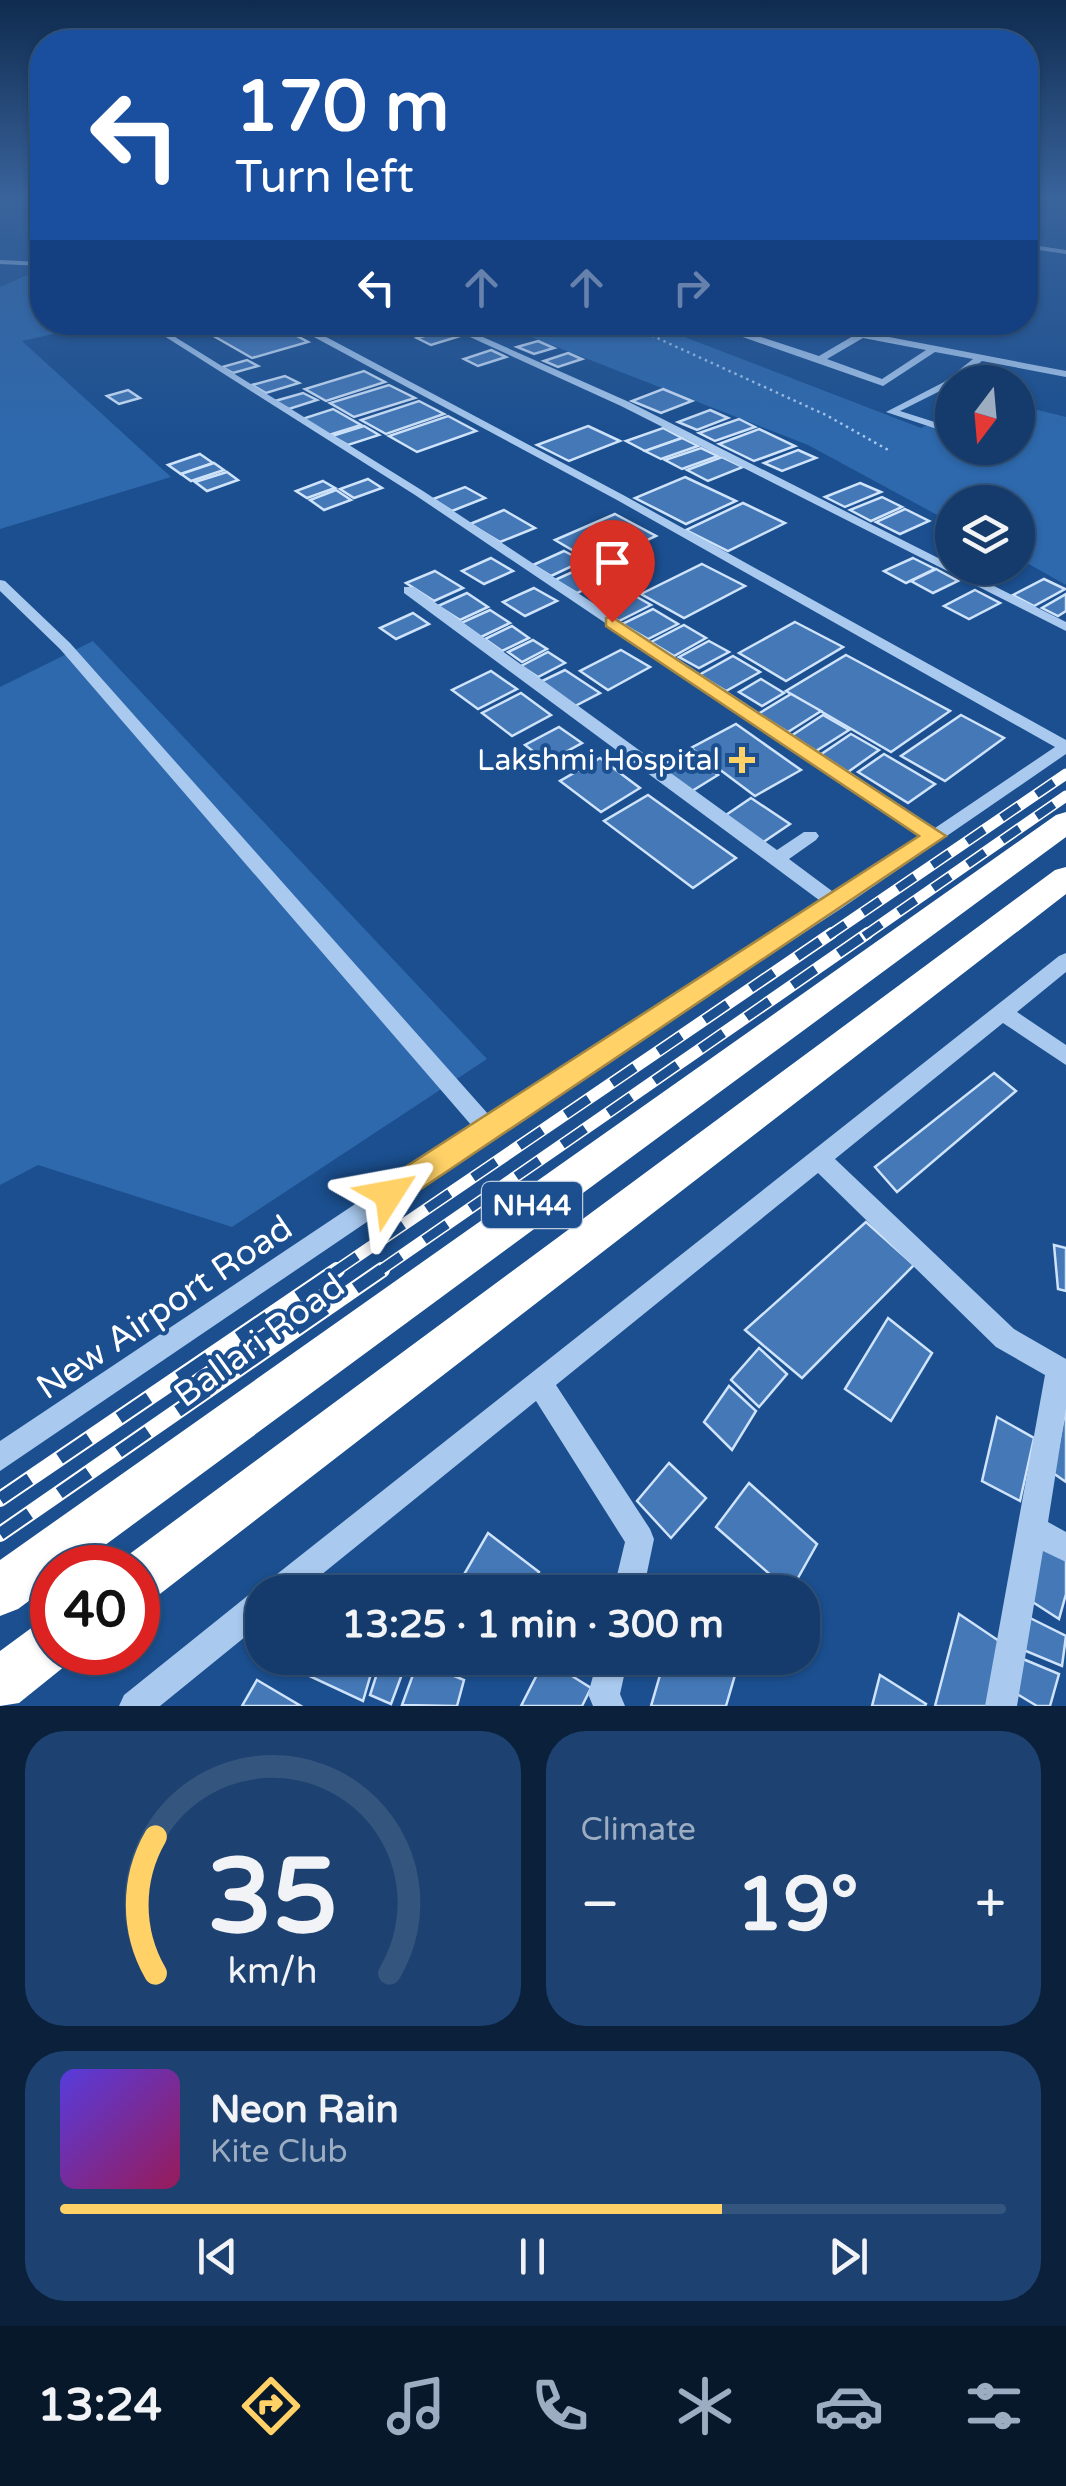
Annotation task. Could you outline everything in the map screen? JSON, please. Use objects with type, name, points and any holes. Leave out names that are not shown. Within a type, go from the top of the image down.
[{"type":"highway","name":"Ballari Road","points":[[0,1591],[1066,822]]},
{"type":"highway","name":"NH44","points":[[160,1563],[1066,878]]},
{"type":"highway","points":[[0,1684],[30,1661]]},
{"type":"street","points":[[164,335],[418,494],[935,836]]},
{"type":"street","points":[[314,335],[620,498],[1066,747]]},
{"type":"street","points":[[470,335],[625,404],[1066,627]]},
{"type":"street","points":[[745,335],[883,382],[933,349]]},
{"type":"street","points":[[820,359],[861,335],[1066,374]]},
{"type":"street","points":[[971,365],[980,358]]},
{"type":"street","points":[[935,390],[892,412],[935,426]]},
{"type":"street","points":[[0,584],[65,646],[486,1128]]},
{"type":"street","points":[[409,590],[836,903]]},
{"type":"street","name":"New Airport Road","points":[[0,1457],[486,1128],[836,903],[1066,747]]},
{"type":"street","points":[[777,859],[810,836]]},
{"type":"street","points":[[298,1575],[1065,964]]},
{"type":"street","points":[[1002,1012],[1066,1056]]},
{"type":"street","points":[[819,1159],[1006,1338],[1063,1371],[1001,1706]]},
{"type":"street","points":[[539,1383],[640,1540],[632,1575]]},
{"type":"street","points":[[1033,1528],[1066,1548]]},
{"type":"street","points":[[134,1706],[245,1618]]},
{"type":"street","points":[[609,1675],[604,1694],[609,1706]]},
{"type":"path","points":[[648,335],[736,378],[812,408],[890,451]]},
{"type":"shaded area","points":[[30,278],[30,335],[49,335],[22,341],[171,477],[0,529],[0,287]]},
{"type":"shaded area","points":[[526,335],[679,335],[921,428],[935,421],[935,465],[1035,465],[1035,409],[1066,417],[1066,585],[1035,568],[1035,485],[935,485],[935,514],[808,445]]},
{"type":"shaded area","points":[[93,641],[487,1059],[232,1227],[38,1165],[0,1185],[0,687]]},
{"type":"building","points":[[212,335],[295,335],[308,342],[252,358]]},
{"type":"building","points":[[428,335],[460,336],[431,345],[417,338]]},
{"type":"building","points":[[538,341],[554,348],[534,354],[517,347]]},
{"type":"building","points":[[491,350],[506,357],[478,366],[464,359]]},
{"type":"building","points":[[568,353],[582,359],[558,367],[544,361]]},
{"type":"building","points":[[247,360],[258,366],[233,373],[222,367]]},
{"type":"building","points":[[364,371],[385,382],[326,401],[305,389]]},
{"type":"building","points":[[285,376],[299,383],[266,393],[252,385]]},
{"type":"building","points":[[389,385],[415,398],[354,417],[330,403]]},
{"type":"building","points":[[663,389],[692,401],[661,413],[632,401]]},
{"type":"building","points":[[128,390],[140,398],[119,404],[107,396]]},
{"type":"building","points":[[303,393],[317,400],[289,409],[275,401]]},
{"type":"building","points":[[419,401],[444,414],[386,434],[361,420]]},
{"type":"building","points":[[333,409],[361,425],[329,435],[302,419]]},
{"type":"building","points":[[710,410],[728,418],[697,430],[678,422]]},
{"type":"building","points":[[448,416],[476,431],[417,452],[389,436]]},
{"type":"building","points":[[739,419],[755,427],[715,441],[699,433]]},
{"type":"building","points":[[364,426],[379,435],[348,445],[332,436]]},
{"type":"building","points":[[588,426],[620,441],[569,461],[537,445]]},
{"type":"building","points":[[663,428],[682,438],[645,451],[626,441]]},
{"type":"building","points":[[759,429],[795,446],[754,461],[719,444]]},
{"type":"building","points":[[682,438],[698,446],[661,459],[645,451]]},
{"type":"building","points":[[701,448],[718,456],[682,469],[665,460]]},
{"type":"building","points":[[798,450],[816,458],[782,471],[764,463]]},
{"type":"building","points":[[200,454],[213,463],[181,474],[168,465]]},
{"type":"building","points":[[722,457],[743,467],[708,481],[687,470]]},
{"type":"building","points":[[214,463],[224,470],[191,481],[181,474]]},
{"type":"building","points":[[227,472],[238,480],[207,491],[195,482]]},
{"type":"building","points":[[685,477],[736,501],[686,524],[635,498]]},
{"type":"building","points":[[368,479],[382,488],[354,498],[340,489]]},
{"type":"building","points":[[323,481],[335,488],[307,498],[296,491]]},
{"type":"building","points":[[860,483],[881,492],[845,507],[825,497]]},
{"type":"building","points":[[465,487],[485,498],[452,511],[433,499]]},
{"type":"building","points":[[336,490],[351,500],[324,510],[310,500]]},
{"type":"building","points":[[882,497],[902,507],[871,521],[850,510]]},
{"type":"building","points":[[743,503],[785,523],[728,551],[686,530]]},
{"type":"building","points":[[905,509],[929,521],[900,534],[876,522]]},
{"type":"building","points":[[504,510],[535,528],[500,542],[470,524]]},
{"type":"building","points":[[615,514],[656,536],[596,564],[555,540]]},
{"type":"building","points":[[564,551],[583,561],[551,576],[533,565]]},
{"type":"building","points":[[491,558],[513,571],[484,584],[462,571]]},
{"type":"building","points":[[913,558],[935,569],[906,583],[884,571]]},
{"type":"building","points":[[702,564],[745,586],[684,618],[641,594]]},
{"type":"building","points":[[588,565],[610,577],[577,593],[555,580]]},
{"type":"building","points":[[935,569],[935,585],[950,585],[933,593],[911,581]]},
{"type":"building","points":[[435,571],[463,588],[434,601],[406,583]]},
{"type":"building","points":[[1044,579],[1065,589],[1034,606],[1013,595]]},
{"type":"building","points":[[534,588],[557,601],[525,616],[503,602]]},
{"type":"building","points":[[975,590],[1000,603],[969,619],[944,606]]},
{"type":"building","points":[[467,593],[488,607],[460,620],[438,606]]},
{"type":"building","points":[[630,593],[651,605],[619,621],[598,609]]},
{"type":"building","points":[[1066,594],[1066,611],[1058,616],[1042,608]]},
{"type":"building","points":[[653,609],[678,624],[648,639],[622,624]]},
{"type":"building","points":[[490,610],[510,623],[481,637],[461,623]]},
{"type":"building","points":[[413,613],[429,624],[396,639],[380,628]]},
{"type":"building","points":[[795,622],[843,647],[786,681],[739,653]]},
{"type":"building","points":[[684,625],[706,638],[674,656],[651,642]]},
{"type":"building","points":[[512,626],[529,638],[502,651],[485,639]]},
{"type":"building","points":[[533,640],[547,649],[522,662],[508,652]]},
{"type":"building","points":[[709,641],[729,652],[699,668],[679,657]]},
{"type":"building","points":[[621,650],[650,667],[608,690],[580,671]]},
{"type":"building","points":[[548,652],[565,663],[538,677],[521,666]]},
{"type":"building","points":[[846,655],[950,711],[891,752],[786,691]]},
{"type":"building","points":[[733,656],[760,672],[726,691],[699,675]]},
{"type":"building","points":[[565,670],[600,693],[575,706],[540,682]]},
{"type":"building","points":[[491,671],[517,689],[478,709],[452,690]]},
{"type":"building","points":[[761,679],[784,693],[762,706],[739,692]]},
{"type":"building","points":[[521,693],[551,715],[512,736],[482,713]]},
{"type":"building","points":[[791,694],[821,711],[788,732],[758,714]]},
{"type":"building","points":[[823,715],[849,730],[816,751],[791,736]]},
{"type":"building","points":[[961,715],[1004,738],[945,781],[901,756]]},
{"type":"building","points":[[736,724],[801,770],[755,796],[691,748]]},
{"type":"building","points":[[559,727],[582,743],[547,762],[525,745]]},
{"type":"building","points":[[851,734],[879,750],[848,772],[820,755]]},
{"type":"building","points":[[685,752],[718,775],[692,791],[658,768]]},
{"type":"building","points":[[884,754],[935,784],[908,803],[858,772]]},
{"type":"building","points":[[600,758],[640,788],[601,812],[560,781]]},
{"type":"building","points":[[648,795],[736,858],[693,888],[604,821]]},
{"type":"building","points":[[751,798],[790,824],[762,843],[723,817]]},
{"type":"building","points":[[994,1073],[1016,1091],[897,1192],[875,1167]]},
{"type":"building","points":[[866,1222],[914,1265],[802,1378],[745,1330]]},
{"type":"building","points":[[1054,1245],[1066,1248],[1066,1291],[1058,1289]]},
{"type":"building","points":[[888,1318],[932,1353],[891,1421],[845,1389]]},
{"type":"building","points":[[759,1348],[787,1374],[759,1407],[731,1380]]},
{"type":"building","points":[[729,1386],[756,1411],[732,1450],[704,1422]]},
{"type":"building","points":[[1066,1406],[1066,1482],[1053,1473]]},
{"type":"building","points":[[997,1417],[1034,1438],[1020,1501],[982,1481]]},
{"type":"building","points":[[669,1463],[706,1498],[671,1538],[637,1501]]},
{"type":"building","points":[[749,1483],[817,1544],[800,1575],[771,1575],[716,1527]]},
{"type":"building","points":[[488,1533],[539,1572],[538,1575],[464,1575]]},
{"type":"building","points":[[1041,1543],[1066,1560],[1066,1594],[1059,1619],[1031,1601]]},
{"type":"building","points":[[959,1614],[1005,1645],[992,1706],[935,1706]]},
{"type":"building","points":[[1028,1617],[1066,1636],[1062,1666],[1021,1649]]},
{"type":"building","points":[[1023,1659],[1059,1674],[1050,1706],[1037,1706],[1017,1694]]},
{"type":"building","points":[[307,1675],[371,1675],[363,1701]]},
{"type":"building","points":[[376,1675],[402,1675],[391,1704],[370,1695]]},
{"type":"building","points":[[413,1675],[452,1675],[464,1680],[457,1706],[402,1705]]},
{"type":"building","points":[[537,1675],[570,1675],[591,1688],[582,1706],[521,1706]]},
{"type":"building","points":[[660,1675],[735,1675],[726,1706],[651,1706]]},
{"type":"building","points":[[880,1675],[926,1704],[925,1706],[872,1706]]},
{"type":"building","points":[[257,1680],[301,1706],[242,1706]]},
{"type":"railway","points":[[828,936],[1066,774]]},
{"type":"railway","points":[[864,936],[1066,796]]},
{"type":"railway","points":[[334,1272],[832,933]]},
{"type":"railway","points":[[378,1272],[868,933]]},
{"type":"railway","points":[[0,1499],[337,1270]]},
{"type":"railway","points":[[0,1534],[382,1270]]},
{"type":"place","name":"Lakshmi Hospital","points":[[742,760]]},
{"type":"route","points":[[389,1194],[935,836],[612,622]]}]
